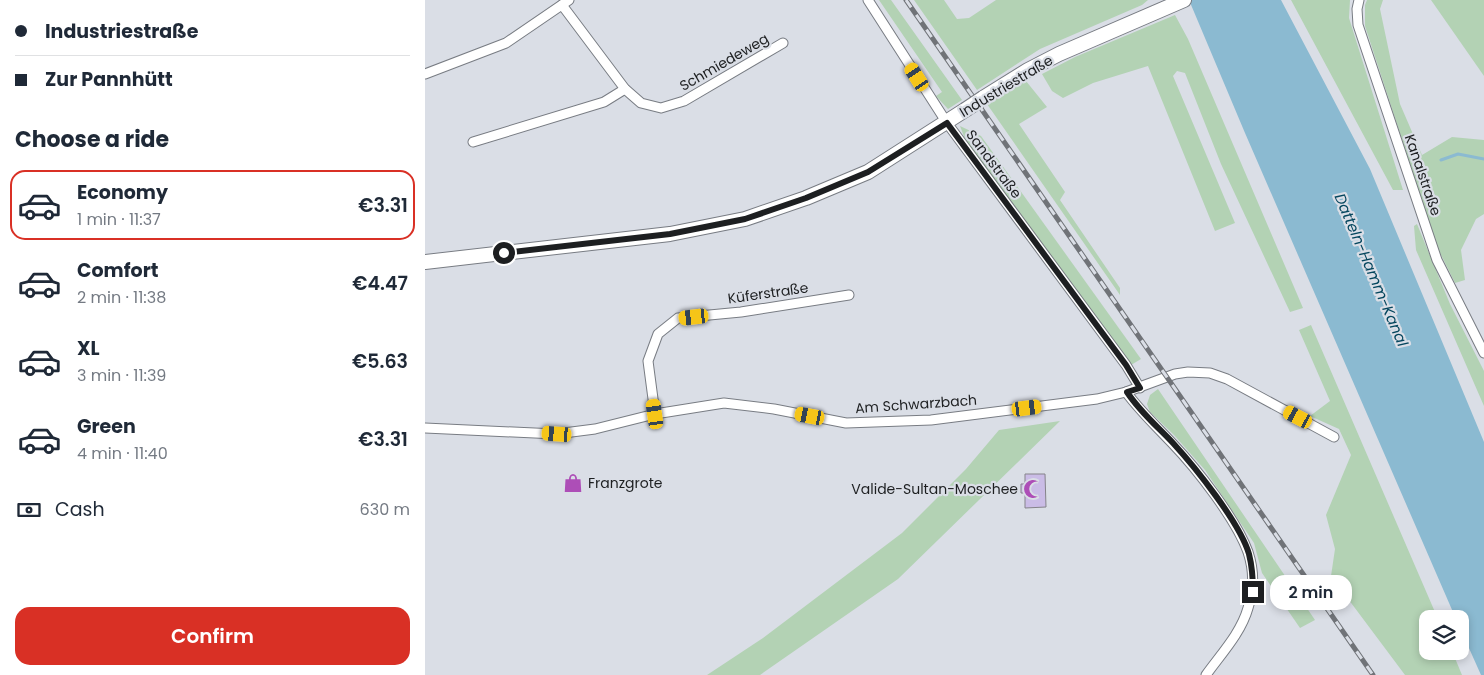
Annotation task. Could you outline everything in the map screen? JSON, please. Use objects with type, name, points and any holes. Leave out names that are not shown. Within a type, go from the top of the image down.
[{"type":"main road","name":"Industriestraße","points":[[425,262],[670,234],[745,219],[806,198],[868,172],[1028,70],[1059,54],[1184,0]]},
{"type":"street","name":"Sandstraße","points":[[868,0],[947,123],[1126,365],[1140,388]]},
{"type":"street","name":"Kanalstraße","points":[[1359,0],[1357,9],[1358,25],[1437,260],[1484,353]]},
{"type":"street","points":[[425,74],[506,42],[566,3]]},
{"type":"street","name":"Schmiedeweg","points":[[566,3],[625,89],[641,103],[661,108],[684,101],[783,43]]},
{"type":"street","points":[[473,142],[604,102],[625,89]]},
{"type":"street","name":"Küferstraße","points":[[655,414],[647,361],[658,334],[678,318],[741,312],[849,295]]},
{"type":"street","name":"Am Schwarzbach","points":[[425,428],[557,434],[595,429],[655,414],[724,403],[775,409],[846,423],[931,420],[1097,399],[1127,392],[1175,374],[1188,372],[1210,373],[1227,379],[1334,437]]},
{"type":"street","points":[[1127,392],[1137,408],[1173,444],[1205,481],[1239,532],[1248,553],[1253,574],[1253,592],[1248,609],[1242,624],[1206,675]]},
{"type":"green space","points":[[879,0],[891,0],[962,100],[948,109],[936,96],[942,92]]},
{"type":"green space","points":[[914,0],[944,0],[957,19],[969,18],[996,0],[1148,0],[1142,5],[1040,49],[977,90]]},
{"type":"green space","points":[[1291,0],[1350,0],[1349,18],[1403,190],[1393,190]]},
{"type":"green space","points":[[1367,0],[1383,0],[1380,9],[1400,104],[1422,155],[1452,137],[1484,140],[1484,214],[1476,219],[1461,250],[1465,280],[1455,283],[1437,247],[1365,26],[1365,5]]},
{"type":"green space","points":[[1431,0],[1484,0],[1484,76]]},
{"type":"green space","points":[[1175,15],[1188,39],[1303,308],[1290,312],[1221,164],[1185,73],[1177,71],[1173,76],[1235,223],[1215,231],[1148,66],[1093,83],[1063,98],[1052,91],[1042,74],[1075,57]]},
{"type":"green space","points":[[1026,81],[1047,107],[1019,124],[1065,192],[1060,200],[1120,288],[1120,295],[987,104]]},
{"type":"green space","points":[[960,126],[981,136],[1141,359],[1131,365],[967,144]]},
{"type":"green space","points":[[1417,224],[1450,304],[1484,371],[1484,406],[1416,250],[1414,226]]},
{"type":"green space","points":[[1311,325],[1434,610],[1419,610],[1419,660],[1456,660],[1462,675],[1405,675],[1331,576],[1335,549],[1326,515],[1351,455],[1339,429],[1310,416],[1330,401],[1299,330]]},
{"type":"green space","points":[[1158,389],[1315,620],[1300,628],[1262,573],[1254,543],[1205,470],[1174,435],[1150,412],[1147,404],[1150,395]]},
{"type":"green space","points":[[1060,421],[898,579],[760,675],[707,675],[763,638],[902,533],[966,469],[999,430]]},
{"type":"water","name":"Datteln-Hamm-Kanal","points":[[1189,0],[1281,0],[1370,169],[1484,442],[1484,675],[1481,675],[1469,648],[1469,610],[1452,610]]},
{"type":"building","name":"Valide-Sultan-Moschee","points":[[1025,474],[1045,474],[1046,507],[1025,508],[1025,493],[1021,493],[1021,484],[1025,484]]},
{"type":"waterway","points":[[1441,160],[1458,154],[1484,159]]},
{"type":"railway","points":[[906,0],[1373,675]]},
{"type":"place","name":"Franzgrote","points":[[573,483]]},
{"type":"place","name":"Valide-Sultan-Moschee","points":[[1033,489]]},
{"type":"route","points":[[504,253],[670,234],[745,219],[806,198],[868,172],[947,123],[1126,365],[1140,388],[1127,392],[1137,408],[1173,444],[1205,481],[1239,532],[1248,553],[1253,574],[1253,592]]}]
